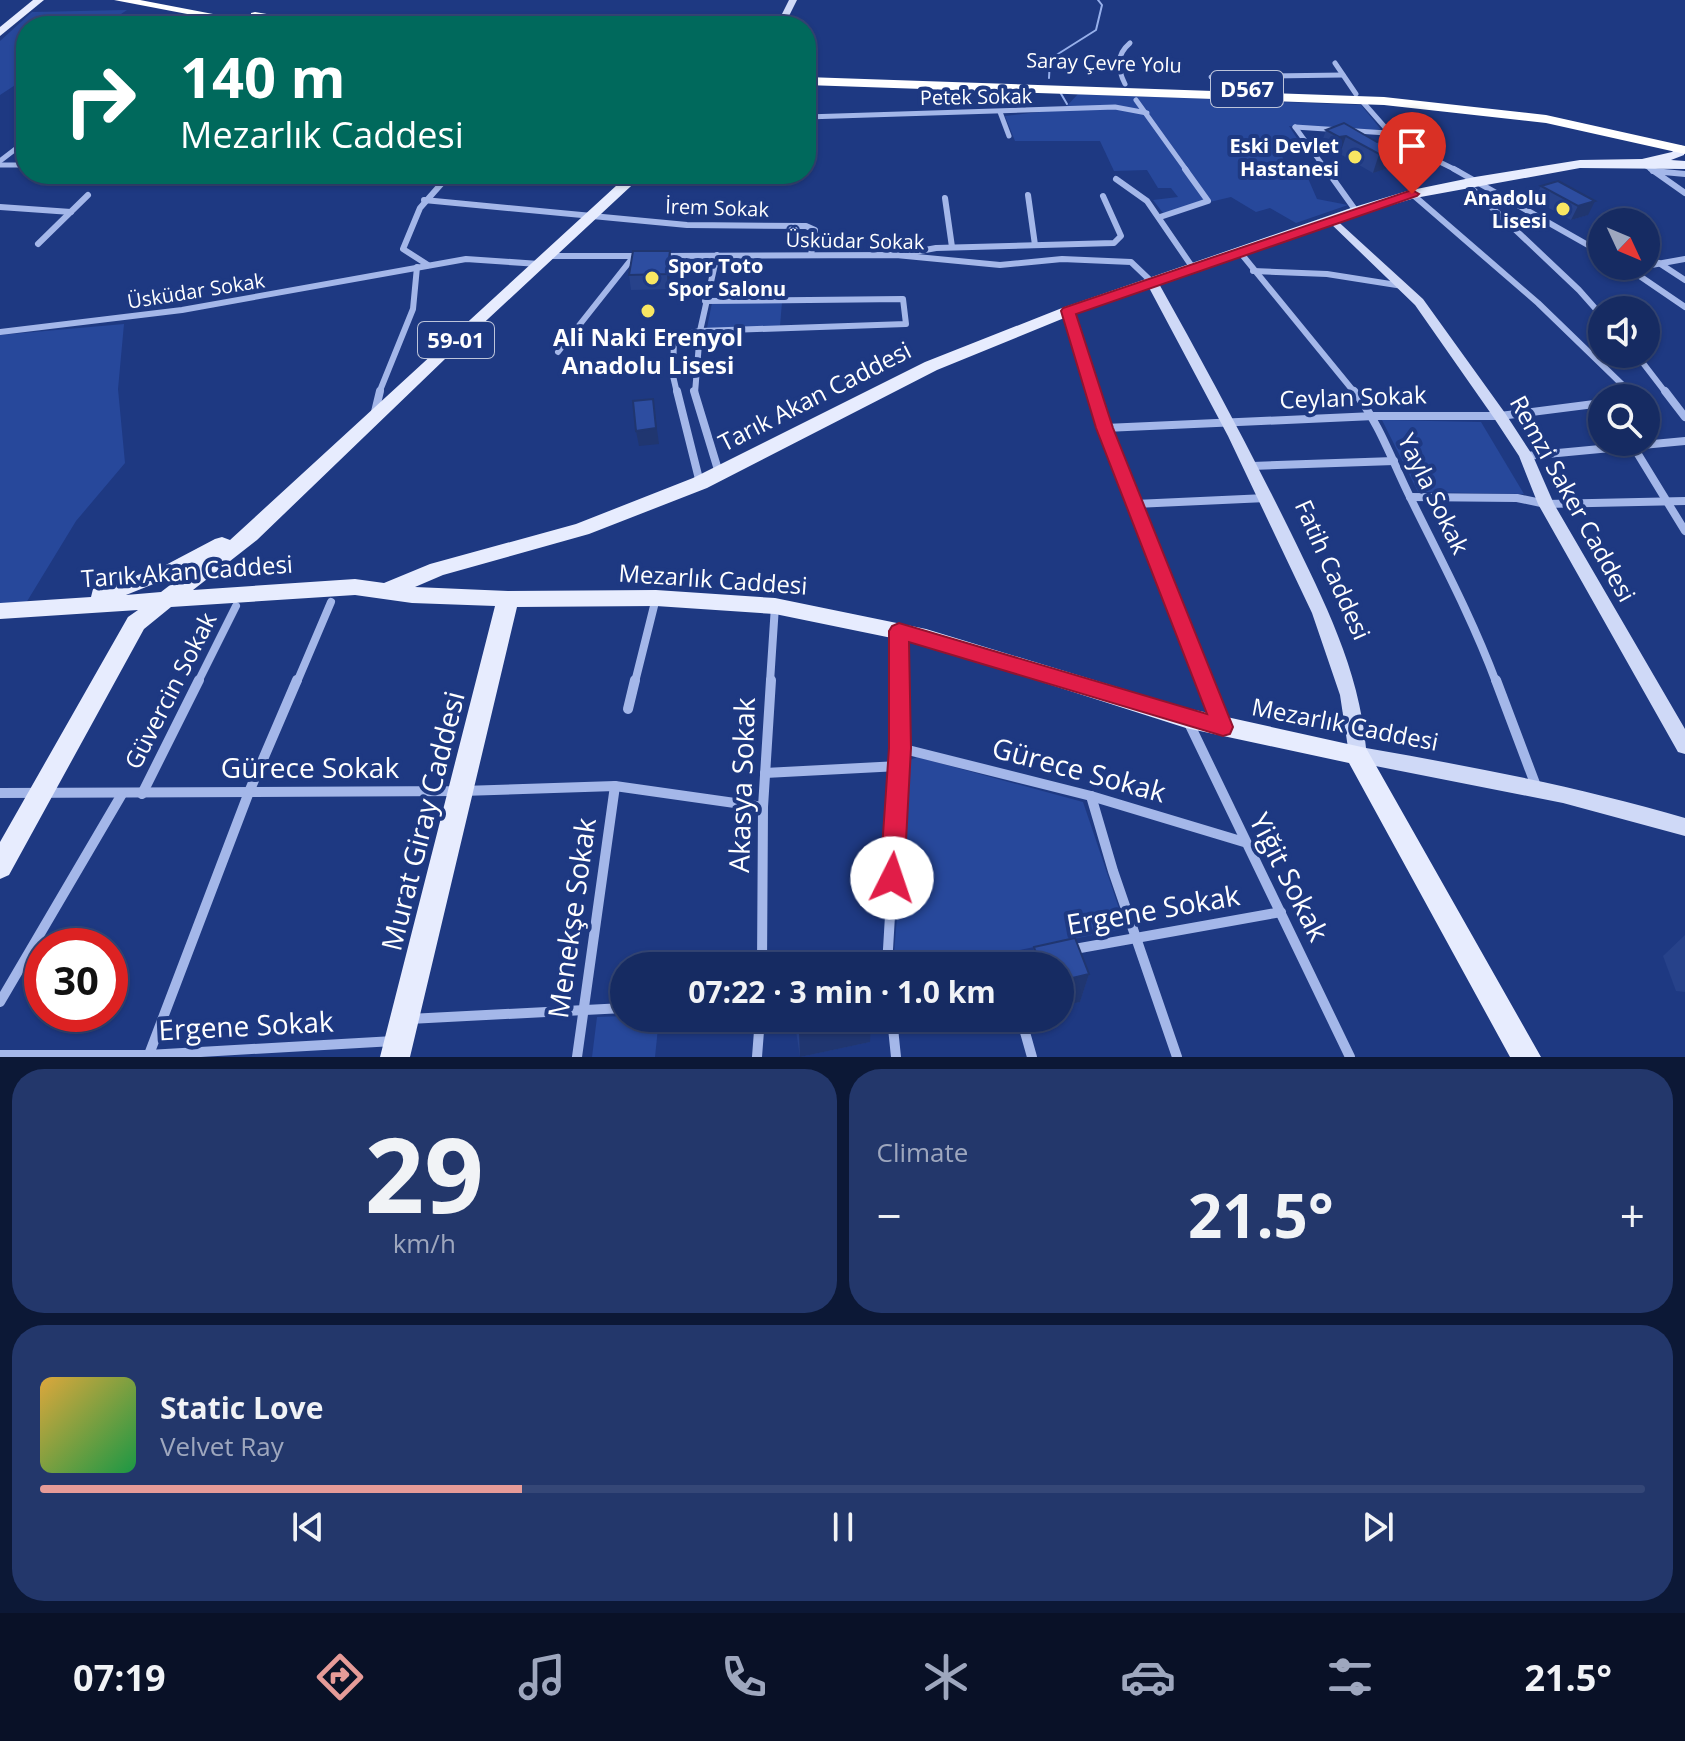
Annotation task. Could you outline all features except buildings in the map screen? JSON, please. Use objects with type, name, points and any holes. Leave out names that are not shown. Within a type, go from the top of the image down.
[{"type":"highway","points":[[120,0],[212,16]]},
{"type":"highway","points":[[179,0],[261,16]]},
{"type":"highway","name":"Saray Çevre Yolu","points":[[816,69],[1358,97],[1522,116],[1684,143]]},
{"type":"highway","name":"Saray Çevre Yolu","points":[[816,81],[1358,97]]},
{"type":"main road","points":[[22,13],[28,0]]},
{"type":"main road","points":[[19,16],[39,0]]},
{"type":"main road","points":[[0,33],[16,18]]},
{"type":"main road","points":[[1648,167],[1677,155],[1684,143]]},
{"type":"main road","name":"Tarık Akan Caddesi","points":[[233,600],[355,587],[390,590],[419,574],[582,529],[720,474],[931,366],[1068,311],[1356,211],[1412,194],[1580,164],[1648,167]]},
{"type":"main road","points":[[1648,167],[1685,165]]},
{"type":"main road","name":"59-01","points":[[148,609],[250,535],[626,184]]},
{"type":"main road","points":[[0,867],[148,609],[222,544],[295,490]]},
{"type":"main road","points":[[233,600],[218,587],[217,576],[250,535]]},
{"type":"main road","points":[[52,607],[108,593],[167,573],[222,544]]},
{"type":"main road","name":"Mezarlık Caddesi","points":[[0,621],[233,600],[331,602],[390,590],[412,595],[508,599],[656,598],[775,606],[926,637],[1186,718],[1357,755]]},
{"type":"main road","name":"Murat Giray Caddesi","points":[[400,1039],[508,599]]},
{"type":"main road","name":"Tarık Akan Caddesi","points":[[0,611],[52,607],[148,609]]},
{"type":"main road","name":"Fatih Caddesi","points":[[1357,755],[1526,1057]]},
{"type":"street","points":[[1125,84],[1119,73],[1118,57],[1130,43]]},
{"type":"street","points":[[1335,63],[1358,97],[1397,141],[1588,245]]},
{"type":"street","points":[[1211,77],[1343,75]]},
{"type":"street","points":[[1136,100],[1208,201],[1160,217]]},
{"type":"street","name":"Petek Sokak","points":[[816,117],[1115,107],[1147,113]]},
{"type":"street","points":[[1000,112],[1009,136]]},
{"type":"street","points":[[1356,211],[1295,127],[1387,133]]},
{"type":"street","points":[[0,163],[16,149]]},
{"type":"street","points":[[1648,167],[1685,174]]},
{"type":"street","points":[[1648,167],[1685,193]]},
{"type":"street","points":[[1116,179],[1147,201],[1193,268]]},
{"type":"street","points":[[1470,182],[1588,301]]},
{"type":"street","points":[[428,265],[403,249],[408,229],[424,200],[440,184]]},
{"type":"street","points":[[1412,194],[1538,303],[1622,384]]},
{"type":"street","points":[[38,244],[88,195]]},
{"type":"street","points":[[1028,195],[1035,245]]},
{"type":"street","points":[[896,255],[952,247],[1114,243],[1121,236],[1103,196]]},
{"type":"street","points":[[945,198],[952,247]]},
{"type":"street","points":[[424,200],[592,216]]},
{"type":"street","points":[[0,207],[71,212]]},
{"type":"street","name":"İrem Sokak","points":[[592,216],[687,225],[806,226],[815,230],[811,255]]},
{"type":"street","name":"Remzi Saker Caddesi","points":[[1332,219],[1419,302],[1500,416],[1526,456],[1546,504],[1685,746]]},
{"type":"street","name":"Yayla Sokak","points":[[1239,251],[1374,416],[1410,497],[1473,620],[1536,786]]},
{"type":"street","points":[[717,255],[705,301],[694,391],[720,474]]},
{"type":"street","name":"Üsküdar Sokak","points":[[0,332],[182,310],[428,265],[490,258],[896,255],[1000,265],[1062,259],[1131,262],[1152,282]]},
{"type":"street","points":[[558,352],[634,256]]},
{"type":"street","points":[[1660,263],[1685,259]]},
{"type":"street","points":[[1660,264],[1685,280]]},
{"type":"street","points":[[374,417],[374,400],[384,384],[420,280],[417,267]]},
{"type":"street","points":[[1253,271],[1327,274],[1404,287]]},
{"type":"street","points":[[1646,280],[1685,307]]},
{"type":"street","name":"Fatih Caddesi","points":[[1152,282],[1231,423],[1335,642],[1355,720],[1357,755]]},
{"type":"street","points":[[700,483],[673,371],[674,337],[700,331],[906,324],[903,299],[705,301]]},
{"type":"street","points":[[1068,311],[1105,428],[1223,727]]},
{"type":"street","points":[[1647,368],[1685,417]]},
{"type":"street","points":[[673,371],[695,370]]},
{"type":"street","name":"Ceylan Sokak","points":[[1105,428],[1374,416],[1500,416],[1588,405]]},
{"type":"street","points":[[1660,443],[1685,441]]},
{"type":"street","points":[[1526,456],[1588,450]]},
{"type":"street","points":[[1639,456],[1685,531]]},
{"type":"street","points":[[1252,466],[1394,461]]},
{"type":"street","points":[[1410,497],[1517,498],[1546,504],[1685,501]]},
{"type":"street","points":[[1135,504],[1267,498]]},
{"type":"street","points":[[628,709],[656,598]]},
{"type":"street","name":"Güvercin Sokak","points":[[142,794],[233,600]]},
{"type":"street","points":[[148,1056],[249,792],[331,602]]},
{"type":"street","name":"Akasya Sokak","points":[[762,952],[763,807],[775,606]]},
{"type":"street","points":[[888,952],[900,748],[899,631]]},
{"type":"street","name":"Yiğit Sokak","points":[[1186,718],[1350,1057]]},
{"type":"street","name":"Gürece Sokak","points":[[900,748],[1091,796],[1244,842]]},
{"type":"street","name":"Mezarlık Caddesi","points":[[1357,755],[1536,786],[1609,803],[1685,827]]},
{"type":"street","points":[[765,773],[899,766]]},
{"type":"street","name":"Gürece Sokak","points":[[0,793],[462,791],[615,786],[763,807]]},
{"type":"street","name":"Menekşe Sokak","points":[[577,1057],[615,786]]},
{"type":"street","name":"Güvercin Sokak","points":[[0,1002],[122,794]]},
{"type":"street","points":[[1091,796],[1113,871],[1177,1057]]},
{"type":"street","name":"Ergene Sokak","points":[[1063,952],[1281,912]]},
{"type":"street","name":"Ergene Sokak","points":[[0,1055],[148,1056],[400,1039],[584,1009],[610,1008]]},
{"type":"street","points":[[757,1057],[759,1032]]},
{"type":"street","points":[[893,1032],[896,1057]]},
{"type":"street","points":[[1025,1032],[1032,1057]]},
{"type":"shaded area","points":[[127,10],[118,16],[28,16],[32,12]]},
{"type":"shaded area","points":[[16,26],[16,85],[0,95],[0,41]]},
{"type":"shaded area","points":[[1078,94],[1361,105],[1383,132],[1289,126],[1300,143],[1282,156],[1287,168],[1307,176],[1317,199],[1348,205],[1296,223],[1270,208],[1256,212],[1231,197],[1163,213],[1153,200],[1178,197],[1171,188],[1158,188],[1147,170],[1114,171],[1100,141],[1015,141],[1005,116],[1064,109]]},
{"type":"shaded area","points":[[782,302],[780,326],[707,328],[712,303]]},
{"type":"shaded area","points":[[124,324],[118,389],[125,463],[76,521],[26,603],[0,605],[0,335]]},
{"type":"shaded area","points":[[1382,420],[1481,422],[1524,494],[1418,492]]},
{"type":"shaded area","points":[[917,757],[1083,802],[1124,923],[1122,929],[1010,952],[894,952],[910,760]]},
{"type":"shaded area","points":[[597,1017],[610,1017],[610,1032],[658,1032],[655,1057],[592,1057]]},
{"type":"waterway","points":[[1049,78],[1050,59],[1096,30],[1102,5],[1098,0]]},
{"type":"waterway","points":[[1060,92],[1067,104]]},
{"type":"place","name":"Eski Devlet Hastanesi","points":[[1355,157]]},
{"type":"place","name":"Anadolu Lisesi","points":[[1563,209]]},
{"type":"place","name":"Spor Toto Spor Salonu","points":[[652,278]]},
{"type":"place","name":"Ali Naki Erenyol Anadolu Lisesi","points":[[648,311]]},
{"type":"route","points":[[892,878],[900,748],[899,631],[1223,727],[1105,428],[1068,311],[1412,194]]}]
